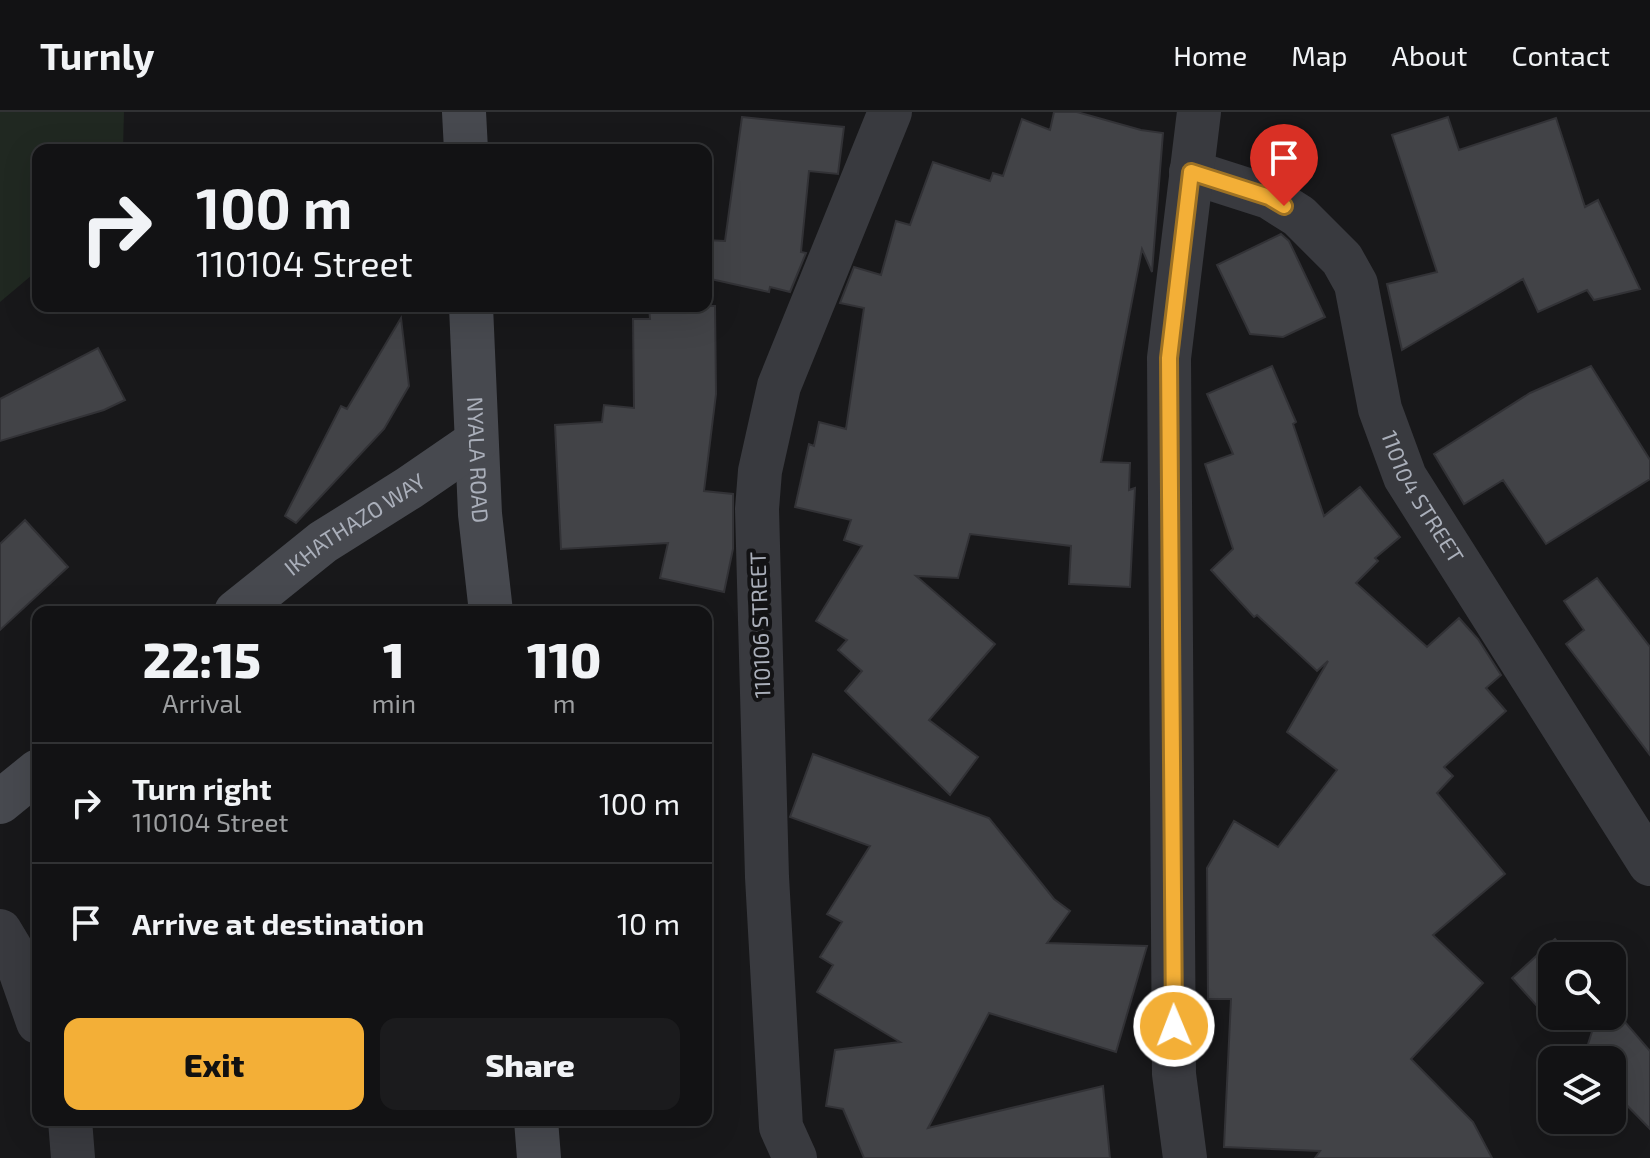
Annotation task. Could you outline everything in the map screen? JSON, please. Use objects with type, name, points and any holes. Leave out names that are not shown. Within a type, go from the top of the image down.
[{"type":"street","points":[[464,112],[466,144]]},
{"type":"street","name":"110106 STREET","points":[[795,1158],[781,1127],[768,892],[757,509],[760,471],[779,386],[890,112]]},
{"type":"street","points":[[1185,1158],[1177,1105],[1174,1045],[1169,358],[1199,112]]},
{"type":"street","name":"110104 STREET","points":[[1191,172],[1269,197],[1299,216],[1342,259],[1356,284],[1380,409],[1405,477],[1650,864]]},
{"type":"street","name":"NYALA ROAD","points":[[471,312],[480,514],[490,606]]},
{"type":"street","name":"IKHATHAZO WAY","points":[[243,606],[323,542],[476,442]]},
{"type":"street","points":[[0,802],[32,776]]},
{"type":"street","points":[[0,931],[15,956],[32,1005]]},
{"type":"street","points":[[70,1126],[73,1158]]},
{"type":"street","points":[[536,1126],[539,1158]]},
{"type":"shaded area","points":[[0,112],[124,112],[123,144],[32,144],[32,275],[0,302]]},
{"type":"building","points":[[1054,112],[1077,112],[1163,133],[1152,272],[1142,249],[1101,462],[1130,463],[1129,490],[1135,488],[1130,587],[1069,584],[1071,546],[970,534],[958,578],[916,576],[995,644],[929,720],[978,757],[950,795],[845,691],[862,671],[838,650],[847,640],[816,621],[862,546],[844,540],[851,520],[795,507],[809,444],[814,446],[819,422],[846,429],[864,308],[840,303],[854,267],[881,275],[896,221],[910,225],[933,162],[990,181],[993,173],[1003,176],[1022,119],[1050,130]]},
{"type":"building","points":[[742,117],[844,127],[838,174],[809,171],[801,252],[806,253],[790,292],[770,287],[769,292],[712,279],[712,240],[725,241]]},
{"type":"building","points":[[1448,117],[1459,150],[1556,118],[1585,207],[1598,200],[1640,289],[1594,300],[1587,290],[1538,312],[1523,279],[1402,350],[1387,284],[1437,272],[1392,135]]},
{"type":"building","points":[[1281,234],[1289,241],[1325,317],[1283,337],[1250,334],[1217,265]]},
{"type":"building","points":[[712,306],[715,306],[716,394],[704,491],[733,494],[733,549],[724,592],[660,578],[668,543],[561,549],[555,425],[602,422],[604,405],[634,408],[633,319],[650,319],[649,312],[712,312]]},
{"type":"building","points":[[401,318],[409,386],[384,429],[296,523],[285,516],[341,406],[347,409]]},
{"type":"building","points":[[98,348],[125,400],[104,410],[0,441],[0,399]]},
{"type":"building","points":[[1272,366],[1296,422],[1293,424],[1324,516],[1360,487],[1400,537],[1375,558],[1378,561],[1356,583],[1427,647],[1459,618],[1478,639],[1501,675],[1486,688],[1506,711],[1444,767],[1453,776],[1437,793],[1505,874],[1433,935],[1483,983],[1411,1059],[1473,1122],[1492,1158],[1315,1158],[1320,1151],[1224,1147],[1231,999],[1208,999],[1207,868],[1234,821],[1278,847],[1337,770],[1287,732],[1328,661],[1317,671],[1257,615],[1254,617],[1211,570],[1233,549],[1205,464],[1233,454],[1207,394]]},
{"type":"building","points":[[1591,366],[1650,460],[1650,479],[1546,544],[1503,480],[1464,504],[1434,454],[1530,393]]},
{"type":"building","points":[[25,520],[68,567],[0,630],[0,544]]},
{"type":"building","points":[[1597,578],[1650,647],[1650,755],[1566,644],[1584,630],[1564,601]]},
{"type":"building","points":[[813,754],[989,818],[1054,899],[1070,911],[1047,943],[1147,946],[1116,1052],[989,1013],[928,1128],[1103,1086],[1110,1158],[864,1158],[843,1109],[826,1106],[835,1050],[900,1042],[817,992],[833,965],[820,957],[842,922],[827,914],[870,846],[790,817]]},
{"type":"building","points":[[1538,954],[1538,1007],[1512,978]]},
{"type":"building","points":[[1626,1023],[1650,1051],[1650,1129],[1626,1104],[1626,1046],[1587,1046],[1593,1030],[1626,1030]]},
{"type":"route","points":[[1174,1026],[1169,358],[1191,172],[1228,182],[1284,206]]}]
